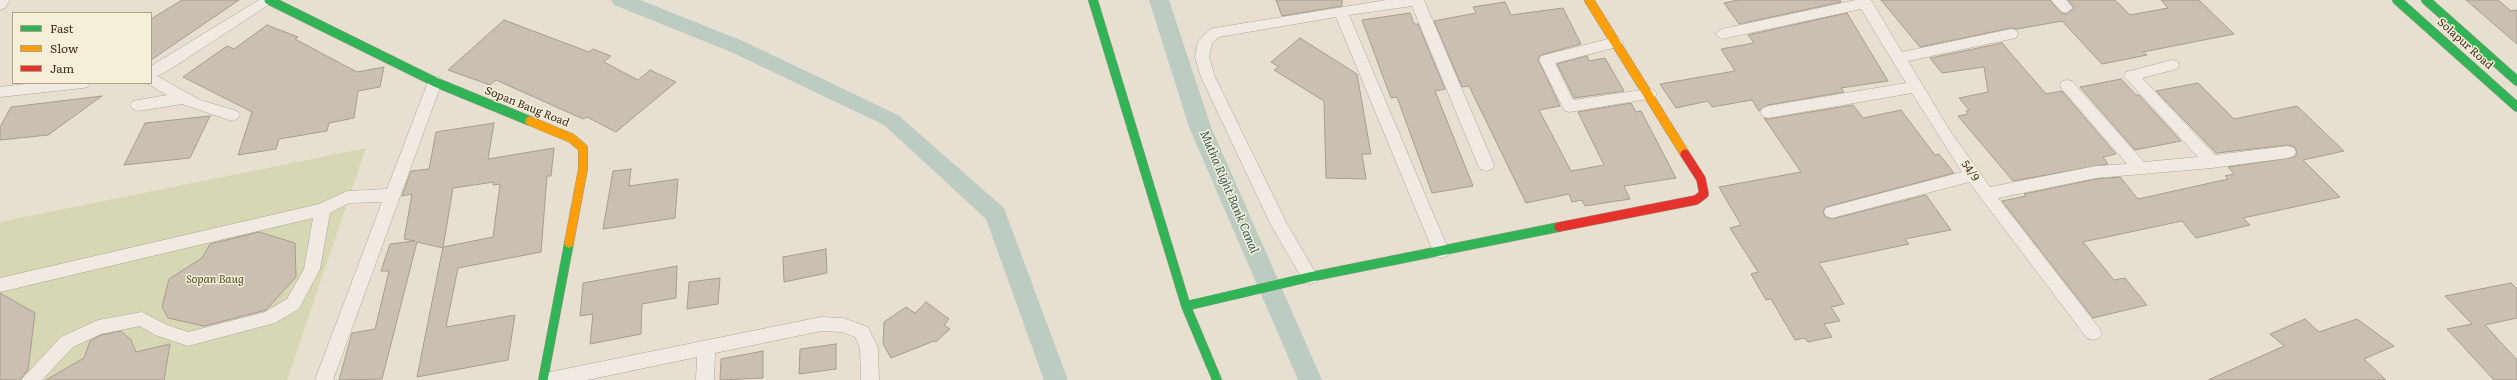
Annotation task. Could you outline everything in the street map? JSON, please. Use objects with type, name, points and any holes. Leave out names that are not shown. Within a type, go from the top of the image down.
[{"type":"main road","name":"Sopan Baug Road","points":[[269,0],[435,82],[571,138],[583,148],[583,169],[544,380]]},
{"type":"main road","points":[[1093,0],[1186,306],[1217,380]]},
{"type":"main road","points":[[1186,306],[1310,277],[1696,200],[1704,194],[1701,180],[1649,94],[1589,0]]},
{"type":"main road","name":"Solapur Road","points":[[2397,0],[2517,107]]},
{"type":"main road","name":"Solapur Road","points":[[2426,0],[2517,81]]},
{"type":"street","points":[[0,5],[3,0]]},
{"type":"street","points":[[152,72],[164,66],[269,0]]},
{"type":"street","points":[[1310,277],[1280,225],[1247,161],[1208,77],[1202,56],[1205,41],[1215,33],[1335,8],[1417,0],[1486,165]]},
{"type":"street","points":[[1722,34],[1865,1]]},
{"type":"street","name":"54/9","points":[[1865,1],[1916,87],[1986,194],[2093,333]]},
{"type":"street","points":[[1335,8],[1441,251]]},
{"type":"street","points":[[1899,58],[2011,34]]},
{"type":"street","points":[[1616,42],[1546,60],[1569,106],[1649,94]]},
{"type":"street","points":[[2172,64],[2131,76],[2212,162]]},
{"type":"street","points":[[152,80],[195,104],[232,115]]},
{"type":"street","points":[[324,380],[435,82]]},
{"type":"street","points":[[0,92],[74,84]]},
{"type":"street","points":[[2067,85],[2140,168]]},
{"type":"street","points":[[1768,112],[1916,87]]},
{"type":"street","points":[[138,105],[184,98]]},
{"type":"street","points":[[1986,194],[2096,172],[2212,162],[2288,152]]},
{"type":"street","points":[[1832,212],[1973,175]]},
{"type":"street","points":[[0,285],[323,210],[347,197],[393,195]]},
{"type":"street","points":[[30,380],[67,342],[98,327],[142,319],[161,330],[188,339],[270,318],[293,304],[312,269],[323,210]]},
{"type":"street","points":[[550,380],[822,324],[843,325],[862,332],[869,348],[870,380]]},
{"type":"street","points":[[705,380],[706,348]]},
{"type":"green space","name":"Sopan Baug","points":[[366,148],[287,380],[0,380],[0,222]]},
{"type":"building","points":[[182,0],[239,0],[152,59],[152,18]]},
{"type":"building","points":[[1276,0],[1342,0],[1342,6],[1282,16]]},
{"type":"building","points":[[1738,0],[1840,0],[1841,2],[1739,24],[1724,3]]},
{"type":"building","points":[[1881,0],[2050,0],[2060,12],[2065,14],[2074,8],[2068,0],[2115,0],[2130,15],[2168,8],[2161,0],[2199,0],[2234,34],[2143,52],[2147,55],[2102,64],[2062,21],[2017,29],[2011,28],[1920,47]]},
{"type":"building","points":[[2466,0],[2498,0],[2511,11],[2517,10],[2517,44]]},
{"type":"building","points":[[1505,2],[1511,15],[1563,8],[1581,44],[1541,55],[1538,59],[1560,106],[1539,110],[1571,171],[1604,165],[1578,112],[1631,103],[1636,112],[1641,111],[1676,178],[1624,186],[1630,199],[1585,206],[1582,200],[1572,202],[1569,194],[1526,203],[1469,86],[1462,87],[1434,21],[1476,13],[1473,7]]},
{"type":"building","points":[[1410,13],[1414,24],[1418,24],[1445,89],[1435,91],[1473,186],[1432,193],[1397,97],[1391,98],[1362,20]]},
{"type":"building","points":[[1847,13],[1888,81],[1841,88],[1844,92],[1768,105],[1759,111],[1752,100],[1712,107],[1708,101],[1676,108],[1660,84],[1735,71],[1721,49],[1754,43],[1748,35]]},
{"type":"building","points":[[504,20],[589,52],[593,49],[611,56],[604,62],[638,80],[650,70],[676,82],[616,132],[587,117],[583,119],[496,80],[490,85],[448,70]]},
{"type":"building","points":[[267,25],[298,37],[295,39],[357,72],[384,67],[380,87],[358,91],[354,118],[329,123],[327,131],[279,139],[276,149],[238,155],[252,112],[183,77],[227,46],[234,49]]},
{"type":"building","points":[[1300,38],[1357,74],[1371,154],[1362,154],[1366,179],[1326,178],[1324,101],[1274,70],[1279,67],[1271,62]]},
{"type":"building","points":[[2002,43],[2046,94],[2062,91],[2116,154],[2103,157],[2108,164],[2013,181],[1958,116],[1968,114],[1966,111],[1969,110],[1959,98],[1988,92],[1984,67],[1942,73],[1930,58]]},
{"type":"building","points":[[1587,56],[1589,61],[1605,58],[1624,91],[1574,98],[1557,64]]},
{"type":"building","points":[[2121,79],[2136,95],[2139,95],[2181,141],[2135,150],[2080,87]]},
{"type":"building","points":[[2198,83],[2234,119],[2297,106],[2344,151],[2303,160],[2340,197],[2243,218],[2250,225],[2196,238],[2182,221],[2083,242],[2114,280],[2125,278],[2147,305],[2093,318],[2002,201],[2026,196],[2024,194],[2096,179],[2120,177],[2138,199],[2228,179],[2225,176],[2234,174],[2228,167],[2295,157],[2297,153],[2295,147],[2288,145],[2216,153],[2156,91]]},
{"type":"building","points":[[102,96],[48,135],[0,140],[0,127],[11,107]]},
{"type":"building","points":[[1853,105],[1863,118],[1901,110],[1935,155],[1939,154],[1954,173],[1826,207],[1823,211],[1825,217],[1832,219],[1926,195],[1951,230],[1905,239],[1909,244],[1819,263],[1844,304],[1831,307],[1840,321],[1824,324],[1832,337],[1808,342],[1805,338],[1795,340],[1771,299],[1766,300],[1751,274],[1758,272],[1730,228],[1741,225],[1719,187],[1801,172],[1764,118],[1768,119]]},
{"type":"building","points":[[210,116],[190,158],[124,165],[145,123]]},
{"type":"building","points":[[494,123],[488,159],[554,148],[551,176],[547,176],[541,252],[458,268],[446,327],[515,315],[508,360],[417,377],[443,248],[417,242],[382,379],[339,380],[352,333],[375,329],[389,271],[381,271],[390,244],[415,241],[404,239],[412,194],[402,196],[411,171],[429,169],[436,132]],"holes":[[[494,182],[493,185],[500,184],[493,237],[443,247],[453,188]]]},
{"type":"building","points":[[631,169],[629,186],[678,179],[675,218],[603,229],[613,171]]},
{"type":"building","points":[[259,232],[295,243],[296,277],[266,310],[204,326],[168,318],[162,307],[169,279],[202,258],[210,244]]},
{"type":"building","points":[[826,249],[827,273],[784,282],[783,257]]},
{"type":"building","points":[[677,266],[676,298],[642,304],[641,334],[590,344],[593,314],[580,316],[583,283]]},
{"type":"building","points":[[720,278],[718,304],[687,309],[689,282]]},
{"type":"building","points":[[2511,283],[2517,289],[2517,318],[2485,325],[2517,360],[2517,380],[2494,380],[2447,329],[2472,324],[2445,296]]},
{"type":"building","points":[[0,293],[35,313],[28,370],[20,380],[0,380]]},
{"type":"building","points":[[926,302],[949,319],[944,325],[950,329],[936,342],[934,341],[891,358],[883,344],[884,322],[906,307],[915,313]]},
{"type":"building","points":[[2305,319],[2319,332],[2357,319],[2394,346],[2364,359],[2386,380],[2208,380],[2284,346],[2270,334]]},
{"type":"building","points":[[121,331],[131,340],[136,352],[170,344],[164,380],[46,380],[84,358],[90,341],[101,335]]},
{"type":"building","points":[[836,344],[836,369],[799,374],[800,349]]},
{"type":"building","points":[[763,351],[763,378],[720,380],[721,359]]},
{"type":"waterway","points":[[621,0],[738,47],[891,120],[996,214],[1056,380]]},
{"type":"waterway","name":"Mutha Right Bank Canal","points":[[1159,0],[1200,127],[1310,380]]},
{"type":"traffic: fast","points":[[269,0],[435,82],[530,121]]},
{"type":"traffic: fast","points":[[1093,0],[1186,306],[1217,380]]},
{"type":"traffic: fast","points":[[2397,0],[2517,107]]},
{"type":"traffic: fast","points":[[2426,0],[2517,81]]},
{"type":"traffic: fast","points":[[1186,306],[1310,277],[1559,227]]},
{"type":"traffic: fast","points":[[543,380],[569,243]]},
{"type":"traffic: slow","points":[[1589,0],[1685,154]]},
{"type":"traffic: slow","points":[[530,121],[571,138],[583,148],[583,169],[569,243]]},
{"type":"traffic: jam","points":[[1559,227],[1696,200],[1704,194],[1701,179],[1685,154]]}]
